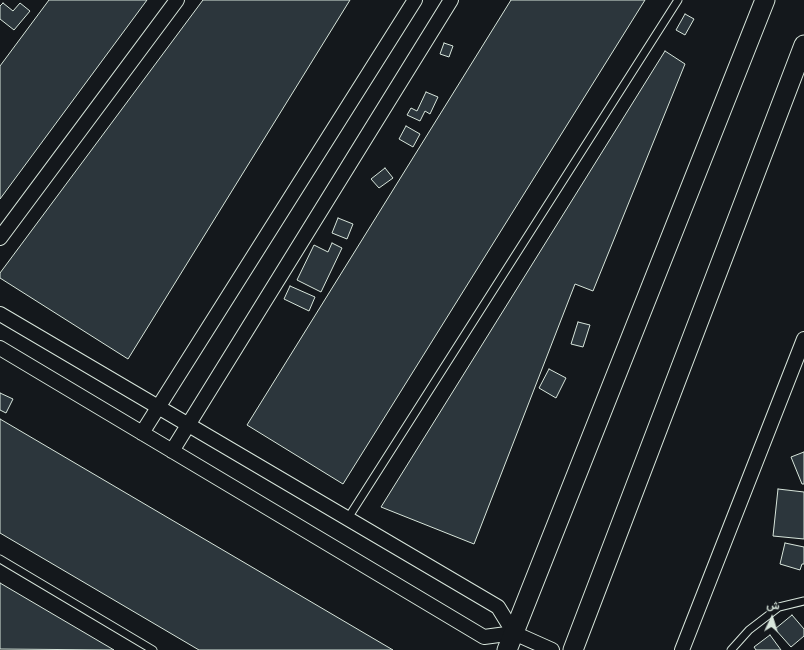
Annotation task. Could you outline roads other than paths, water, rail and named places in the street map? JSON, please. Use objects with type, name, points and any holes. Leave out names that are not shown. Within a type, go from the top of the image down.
[{"type":"main road","points":[[510,642],[765,0]]},
{"type":"main road","points":[[573,650],[804,45]]},
{"type":"street","points":[[0,238],[177,0]]},
{"type":"street","points":[[142,433],[415,0]]},
{"type":"street","points":[[172,451],[451,0]]},
{"type":"street","points":[[0,314],[498,607],[510,642]]},
{"type":"street","points":[[682,650],[804,339]]},
{"type":"street","points":[[0,348],[484,637],[552,650]]},
{"type":"lane","points":[[348,518],[678,0]]},
{"type":"lane","points":[[0,559],[153,650]]},
{"type":"lane","points":[[731,650],[749,630],[779,607],[804,601]]}]
